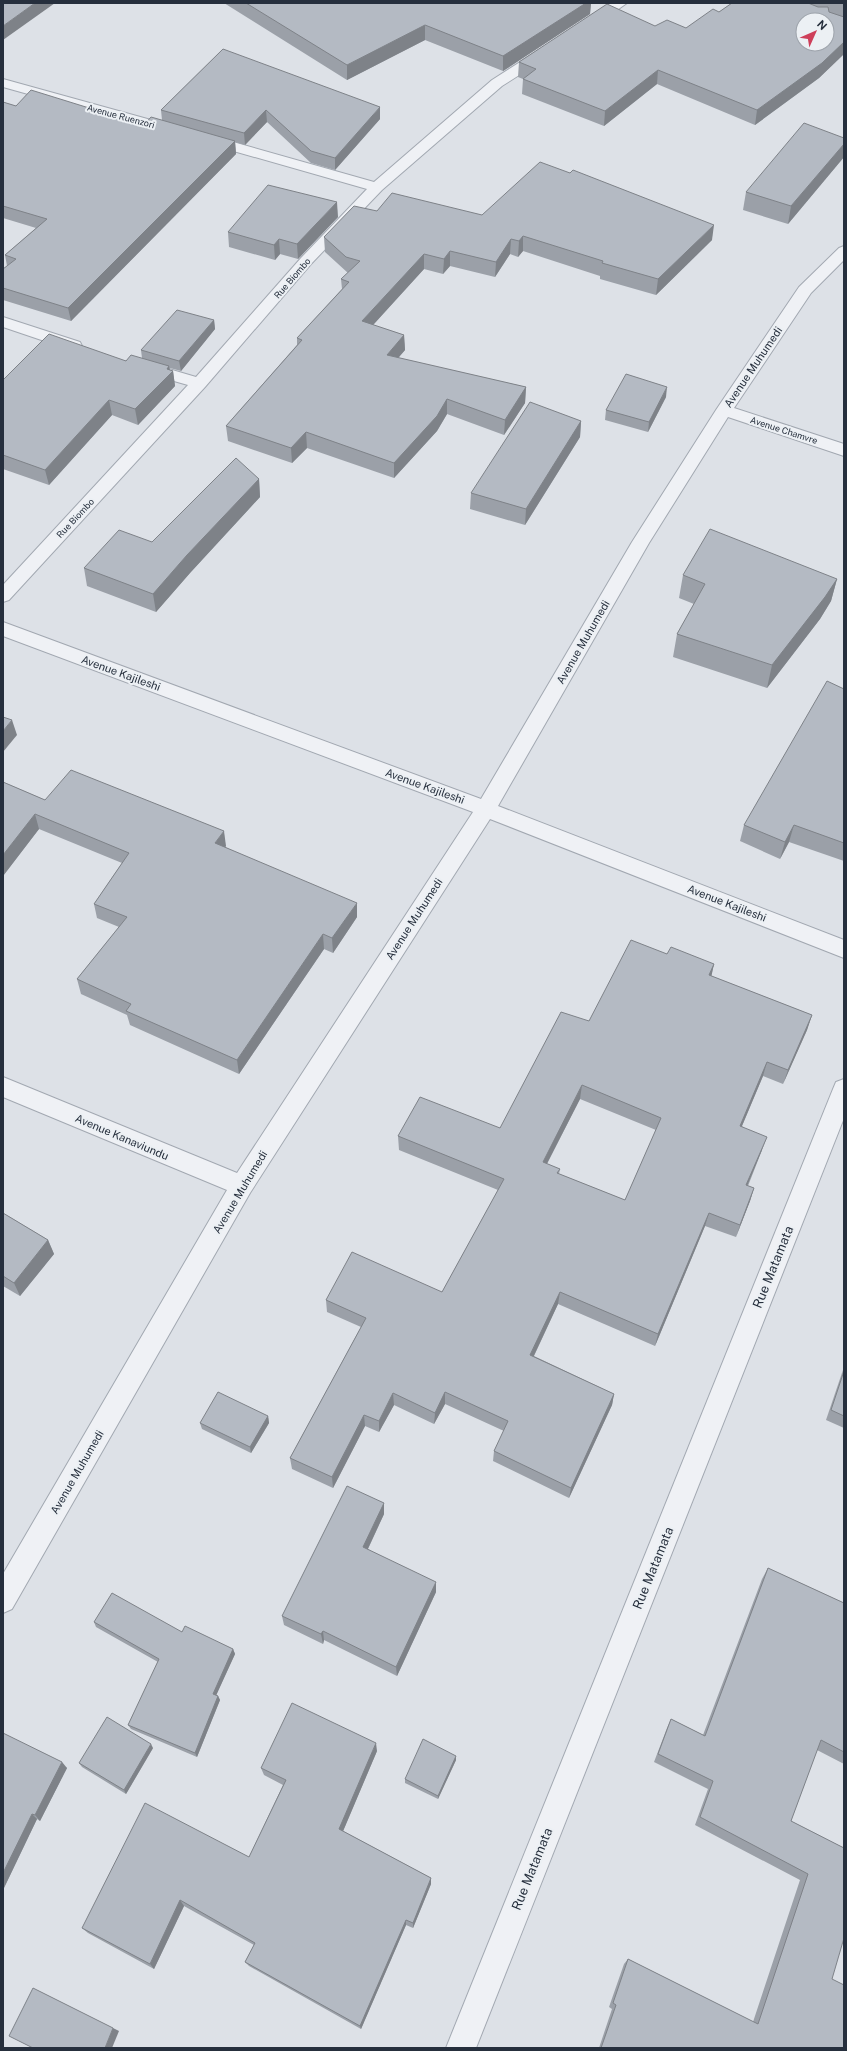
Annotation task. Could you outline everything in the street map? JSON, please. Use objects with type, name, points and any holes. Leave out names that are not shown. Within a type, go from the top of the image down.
[{"type":"street","points":[[577,31],[598,11],[620,3]]},
{"type":"street","name":"Rue Biombo","points":[[3,596],[199,383],[306,261],[377,186],[497,84],[557,44]]},
{"type":"street","name":"Avenue Ruenzori","points":[[3,83],[377,186]]},
{"type":"street","name":"Avenue Muhumedi","points":[[3,1600],[242,1186],[486,809],[641,542],[724,410],[806,290],[844,251]]},
{"type":"street","points":[[3,322],[48,339],[86,350]]},
{"type":"street","points":[[131,363],[199,383]]},
{"type":"street","name":"Avenue Chamvre","points":[[724,410],[844,450]]},
{"type":"street","name":"Avenue Kajileshi","points":[[3,629],[486,809],[844,948]]},
{"type":"street","name":"Avenue Kanaviundu","points":[[3,1087],[242,1186]]},
{"type":"street","name":"Rue Matamata","points":[[461,2048],[844,1088]]},
{"type":"building","points":[[3,3],[35,3],[3,26]]},
{"type":"building","points":[[246,3],[586,3],[503,56],[425,25],[347,65]]},
{"type":"building","points":[[732,3],[808,3],[818,7],[828,7],[829,12],[795,12],[795,52],[834,52],[822,63],[757,110],[658,70],[605,111],[523,79],[536,69],[519,62],[607,4],[655,26],[667,20],[686,28],[713,9],[719,12]]},
{"type":"building","points":[[835,14],[844,17],[844,42],[835,51]]},
{"type":"building","points":[[223,49],[380,107],[335,158],[311,151],[266,110],[244,133],[161,110]]},
{"type":"building","points":[[31,90],[144,125],[151,117],[235,141],[68,308],[3,288],[3,269],[16,259],[5,255],[47,219],[3,206],[3,102],[16,106]]},
{"type":"building","points":[[804,123],[844,138],[844,144],[791,206],[746,192]]},
{"type":"building","points":[[540,162],[570,173],[573,170],[714,225],[658,279],[602,263],[603,261],[523,236],[519,241],[511,239],[496,262],[450,251],[444,259],[424,254],[362,321],[404,335],[387,355],[526,387],[505,420],[447,399],[437,416],[394,463],[306,432],[291,448],[226,426],[302,340],[297,338],[349,282],[341,279],[360,261],[346,257],[324,237],[354,206],[377,211],[392,193],[482,215]]},
{"type":"building","points":[[268,185],[337,202],[297,244],[279,239],[274,245],[228,232]]},
{"type":"building","points":[[177,310],[214,320],[179,361],[141,350]]},
{"type":"building","points":[[49,334],[126,361],[131,355],[169,366],[167,369],[173,371],[135,409],[109,400],[45,470],[3,455],[3,380]]},
{"type":"building","points":[[626,374],[667,387],[649,422],[606,410]]},
{"type":"building","points":[[530,402],[581,421],[526,509],[471,493]]},
{"type":"building","points":[[236,458],[259,479],[187,555],[153,594],[84,568],[119,530],[152,542]]},
{"type":"building","points":[[710,529],[837,579],[825,597],[772,665],[677,634],[705,584],[683,575]]},
{"type":"building","points":[[827,681],[844,689],[844,843],[794,825],[785,842],[744,825]]},
{"type":"building","points":[[3,717],[12,720],[3,731]]},
{"type":"building","points":[[71,770],[224,831],[215,843],[357,903],[332,938],[323,934],[237,1060],[126,1011],[131,1004],[77,979],[127,917],[94,904],[129,853],[35,814],[3,855],[3,782],[45,800]]},
{"type":"building","points":[[631,940],[667,954],[671,947],[714,964],[709,975],[812,1015],[788,1070],[767,1062],[740,1126],[767,1137],[746,1185],[754,1188],[740,1225],[709,1213],[658,1334],[560,1292],[530,1355],[614,1394],[571,1488],[494,1451],[508,1421],[445,1392],[435,1413],[393,1393],[379,1421],[364,1415],[332,1477],[290,1458],[366,1318],[326,1300],[352,1252],[442,1292],[504,1179],[398,1136],[420,1097],[500,1128],[561,1012],[589,1021]],"holes":[[[582,1085],[661,1118],[625,1200],[557,1173],[560,1169],[543,1162]]]},
{"type":"building","points":[[3,1213],[48,1240],[14,1283],[3,1276]]},
{"type":"building","points":[[844,1371],[844,1416],[831,1410]]},
{"type":"building","points":[[218,1392],[268,1416],[250,1447],[200,1423]]},
{"type":"building","points":[[347,1486],[384,1503],[363,1547],[436,1582],[396,1667],[323,1631],[321,1634],[282,1616]]},
{"type":"building","points":[[768,1568],[844,1603],[844,1752],[821,1740],[791,1821],[844,1848],[844,1938],[832,1979],[844,1985],[844,2048],[601,2048],[616,2005],[613,2003],[628,1959],[758,2024],[808,1874],[700,1817],[713,1781],[658,1754],[671,1719],[705,1736]]},
{"type":"building","points":[[112,1593],[182,1632],[185,1626],[233,1649],[213,1694],[218,1696],[195,1753],[128,1725],[159,1659],[94,1622]]},
{"type":"building","points":[[292,1703],[376,1743],[339,1829],[431,1878],[413,1923],[406,1920],[360,2026],[245,1962],[255,1943],[180,1900],[150,1964],[82,1928],[145,1803],[249,1857],[286,1780],[261,1768]]},
{"type":"building","points":[[107,1717],[151,1744],[124,1790],[79,1763]]},
{"type":"building","points":[[3,1733],[62,1762],[35,1815],[32,1814],[3,1873]]},
{"type":"building","points":[[423,1739],[456,1756],[438,1796],[405,1779]]},
{"type":"building","points":[[33,1988],[113,2028],[105,2048],[33,2048],[9,2036]]}]
